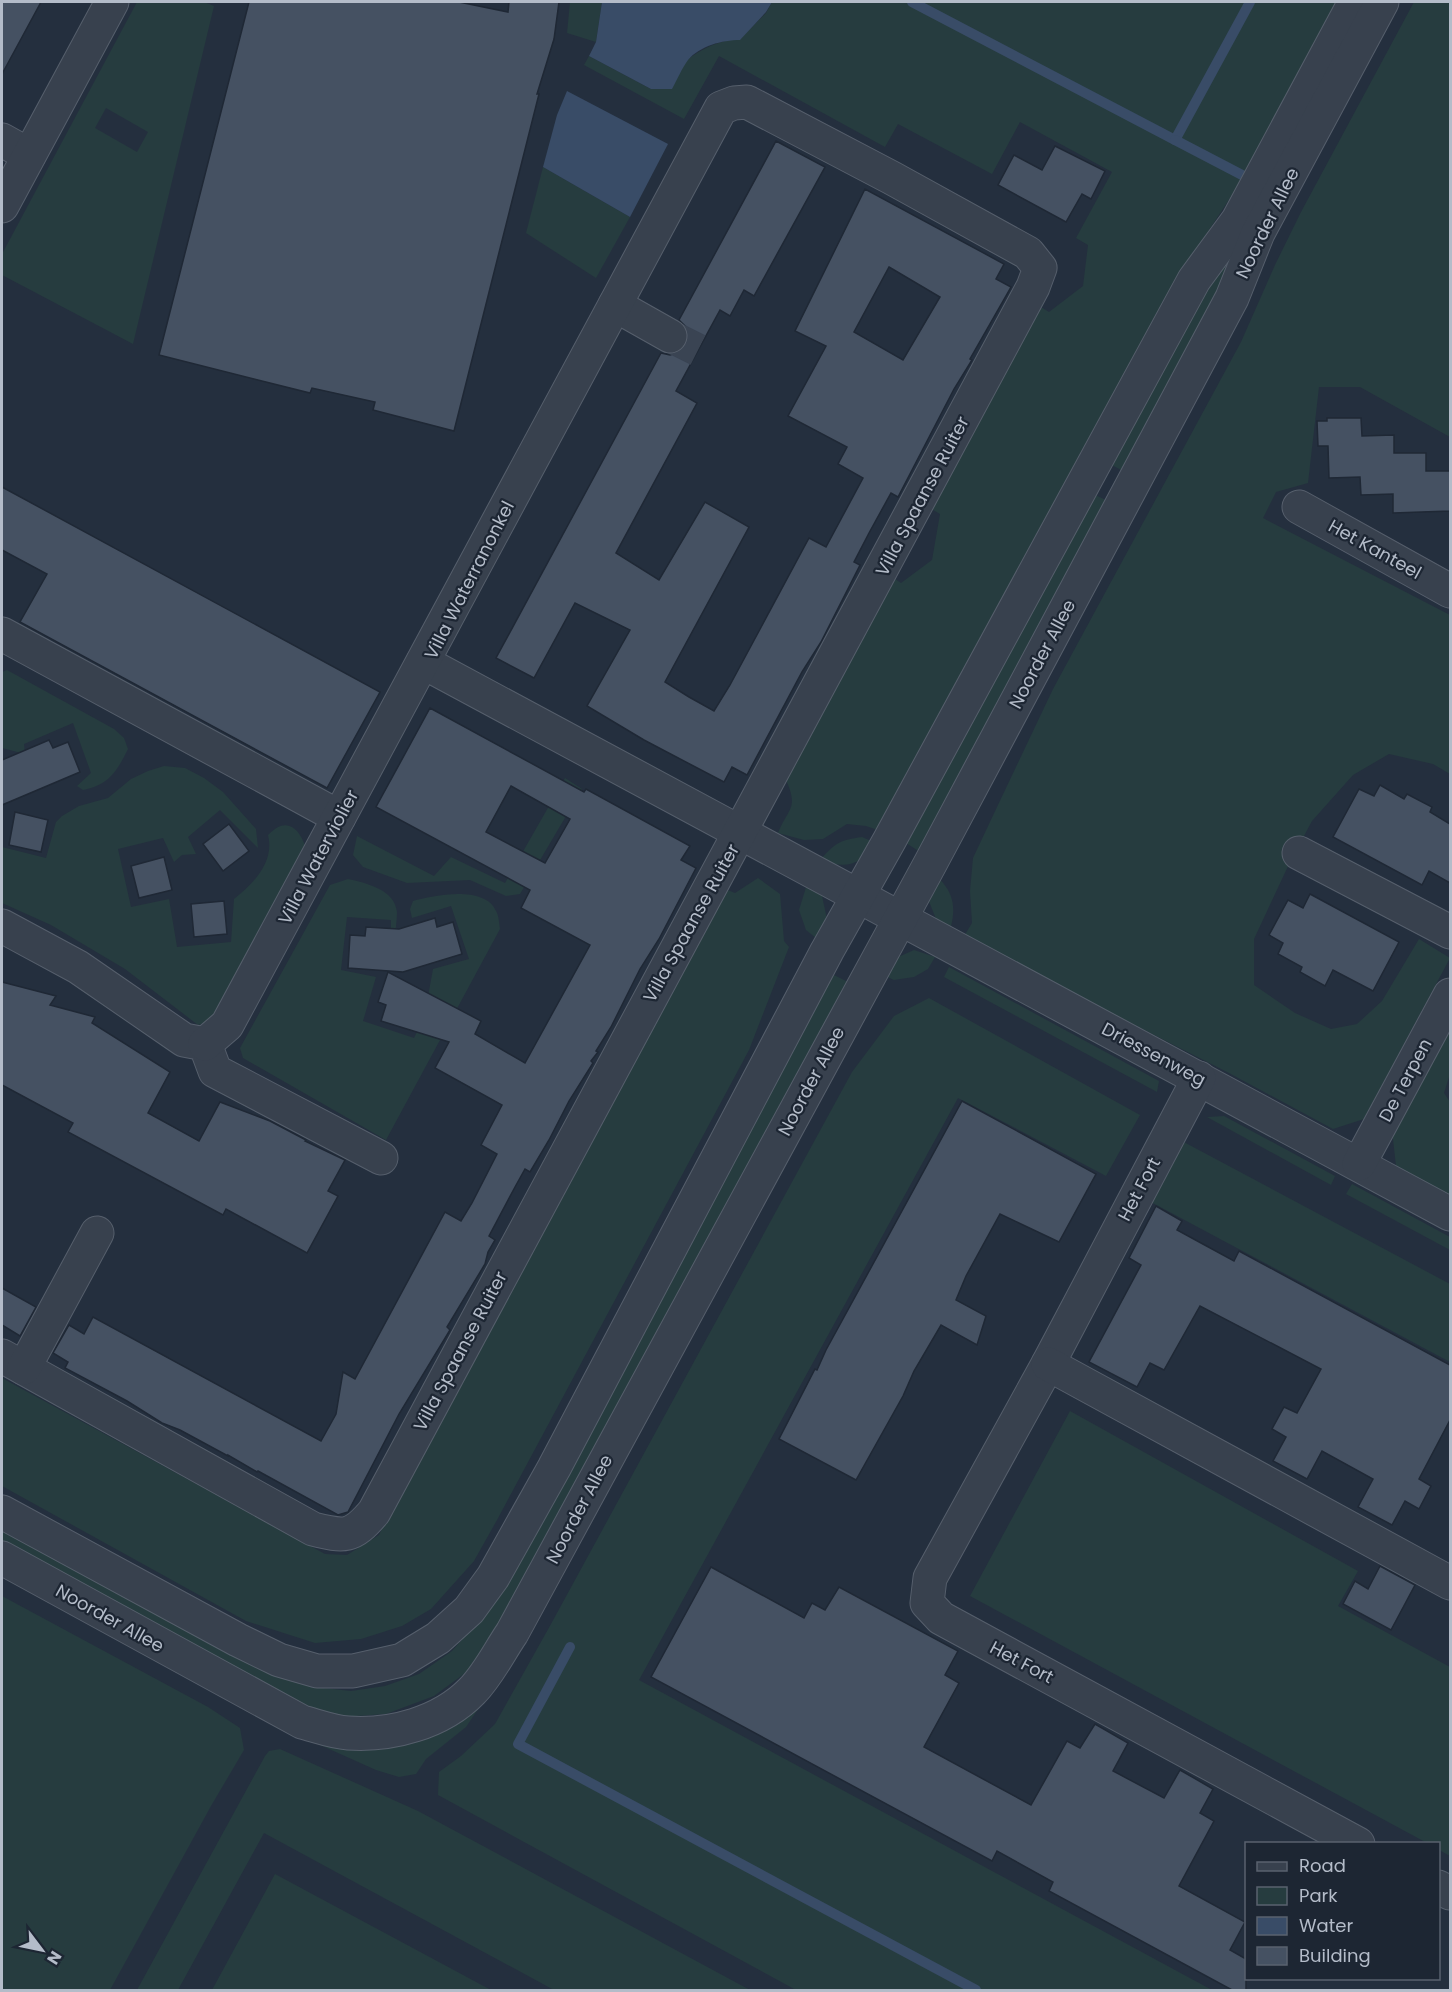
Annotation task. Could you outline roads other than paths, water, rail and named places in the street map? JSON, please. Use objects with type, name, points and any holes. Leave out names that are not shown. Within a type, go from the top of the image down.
[{"type":"street","points":[[2,206],[15,148],[112,2]]},
{"type":"street","name":"Noorder Allee","points":[[2,1512],[279,1660],[316,1671],[353,1671],[402,1660],[438,1638],[469,1610],[493,1577],[554,1468],[858,895],[1194,279],[1238,220],[1355,2]]},
{"type":"street","name":"Noorder Allee","points":[[2,1558],[302,1722],[345,1733],[378,1733],[415,1725],[447,1711],[472,1690],[512,1633],[900,918],[1232,298],[1258,234],[1382,2]]},
{"type":"street","name":"Villa Spaanse Ruiter","points":[[13,1362],[313,1529],[339,1535],[359,1530],[374,1512],[531,1216],[1033,288],[1040,268],[1028,253],[892,178],[747,102],[734,103]]},
{"type":"street","name":"Villa Waterranonkel","points":[[734,103],[721,108],[423,662],[858,895]]},
{"type":"street","points":[[615,305],[670,336]]},
{"type":"street","name":"Het Kanteel","points":[[1299,507],[1450,591]]},
{"type":"street","points":[[2,634],[339,817]]},
{"type":"street","name":"Villa Waterviolier","points":[[205,1044],[228,1025],[423,662]]},
{"type":"street","points":[[1299,853],[1450,932]]},
{"type":"street","name":"Driessenweg","points":[[858,895],[1450,1214]]},
{"type":"street","points":[[2,926],[78,967],[184,1040],[205,1044],[215,1071],[381,1158]]},
{"type":"street","name":"De Terpen","points":[[1359,1164],[1450,995]]},
{"type":"street","name":"Het Fort","points":[[1199,1078],[1048,1364],[930,1578],[927,1603],[941,1618],[1354,1842]]},
{"type":"street","points":[[13,1362],[97,1233]]},
{"type":"street","points":[[1048,1364],[1450,1583]]},
{"type":"water","points":[[602,2],[772,2],[766,12],[740,40],[712,45],[693,55],[672,89],[651,89],[589,56],[596,42]]},
{"type":"water","points":[[567,91],[668,144],[630,217],[543,167],[557,115]]},
{"type":"waterway","points":[[912,2],[1175,140],[1250,2]]},
{"type":"waterway","points":[[1175,140],[1244,176]]},
{"type":"waterway","points":[[570,1647],[518,1744],[976,1990]]},
{"type":"tunnel","points":[[670,336],[698,350]]}]
